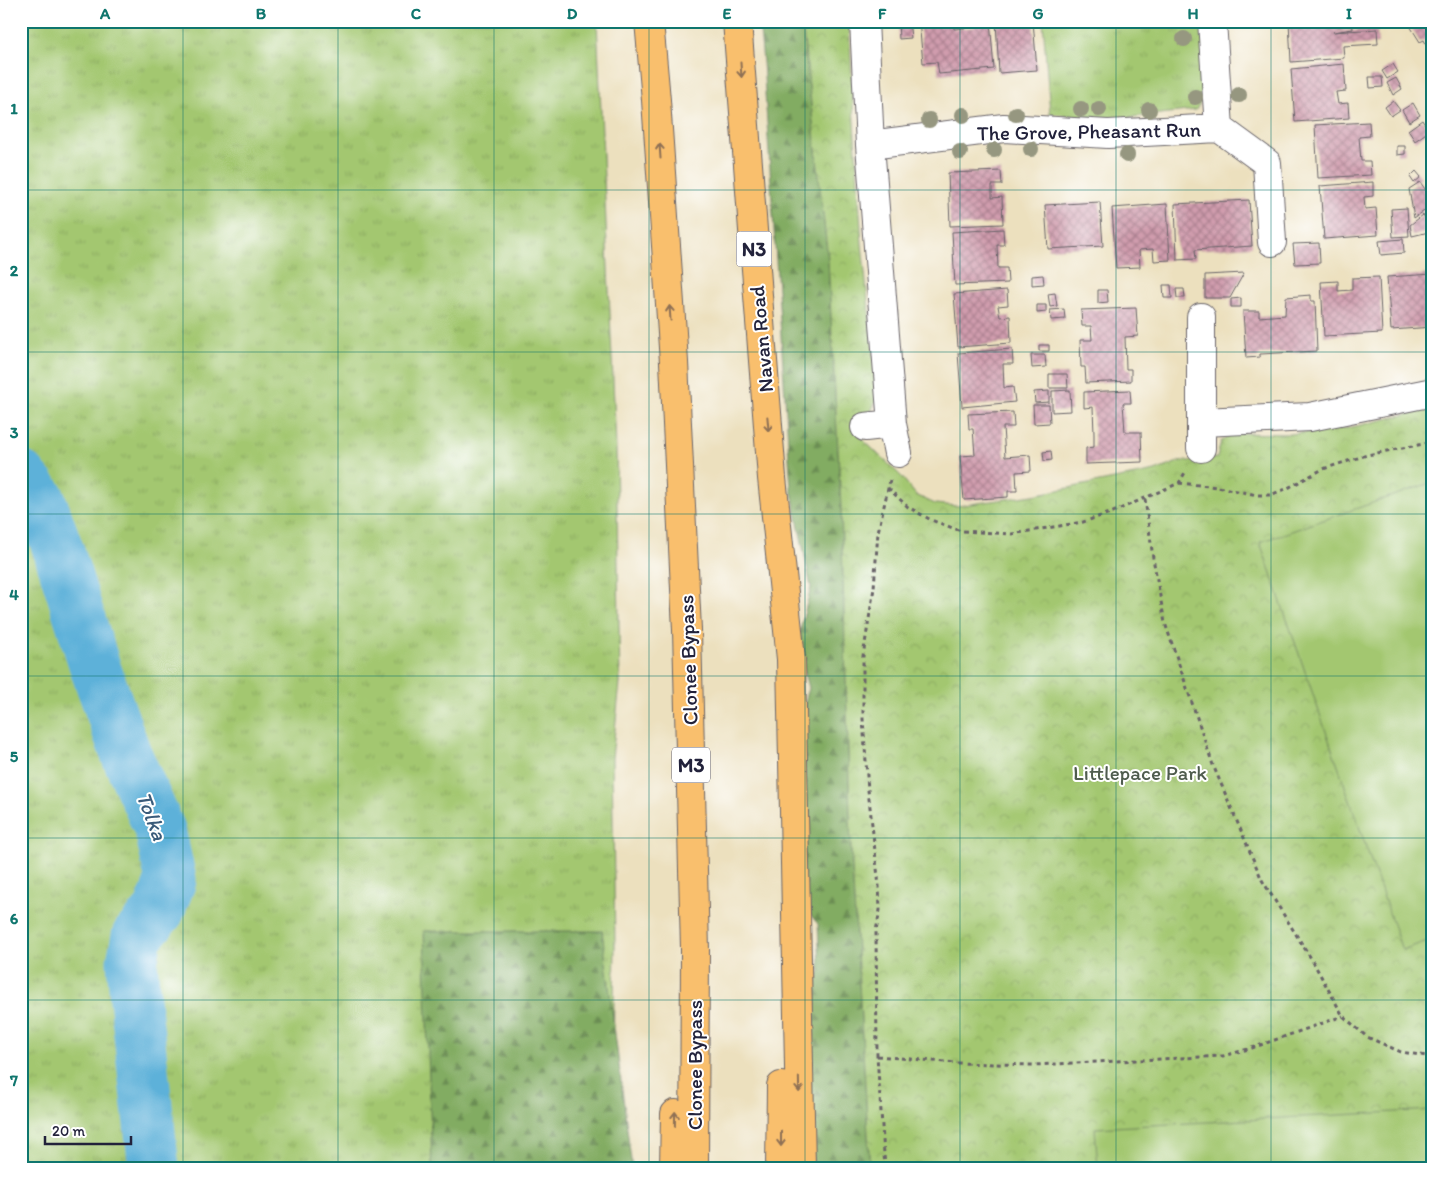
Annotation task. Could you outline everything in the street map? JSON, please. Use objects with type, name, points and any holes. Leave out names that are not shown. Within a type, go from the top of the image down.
[{"type":"highway","points":[[648,21],[656,100],[674,362],[679,925],[674,1168]]},
{"type":"highway","name":"Navan Road","points":[[737,21],[772,478]]},
{"type":"highway","name":"Clonee Bypass","points":[[674,362],[687,630],[695,950],[694,1168]]},
{"type":"highway","points":[[772,478],[778,661],[780,1168]]},
{"type":"highway","points":[[772,478],[791,659],[801,1168]]},
{"type":"street","points":[[864,21],[870,144],[892,424],[898,453]]},
{"type":"street","name":"The Grove, Pheasant Run","points":[[1212,21],[1219,128]]},
{"type":"street","name":"The Grove, Pheasant Run","points":[[870,144],[1004,128],[1108,134],[1219,128],[1267,163],[1272,242]]},
{"type":"street","points":[[1201,317],[1201,435],[1310,417],[1433,392]]},
{"type":"street","points":[[865,427],[892,424]]},
{"type":"path","points":[[1178,483],[1201,435]]},
{"type":"path","points":[[887,488],[908,507],[931,520],[961,531],[1012,534],[1083,522],[1146,499],[1178,483],[1257,495],[1270,495],[1286,489],[1323,469],[1367,455],[1433,442]]},
{"type":"path","points":[[885,1168],[877,1056],[876,931],[880,910],[879,886],[868,790],[863,719],[863,656],[874,588],[878,532],[887,488],[898,453]]},
{"type":"path","points":[[1146,499],[1153,558],[1165,623],[1213,765],[1262,880],[1312,960],[1343,1016],[1367,1037],[1401,1052],[1433,1057]]},
{"type":"path","points":[[877,1056],[957,1063],[1034,1065],[1223,1056],[1343,1016]]},
{"type":"green space","points":[[21,21],[597,21],[616,447],[620,683],[612,758],[615,945],[611,1168],[163,1168],[143,991],[148,943],[169,906],[176,863],[154,793],[117,710],[58,505],[21,461]]},
{"type":"green space","points":[[759,21],[802,21],[828,259],[841,507],[851,849],[870,1168],[813,1168],[806,1011],[820,970],[818,924],[802,905],[801,716],[809,688],[797,642],[811,587],[791,488]]},
{"type":"green space","name":"Littlepace Park","points":[[802,21],[849,21],[862,244],[878,397],[859,436],[901,476],[916,495],[935,504],[957,506],[1033,495],[1155,471],[1178,462],[1217,458],[1221,441],[1232,433],[1290,434],[1348,428],[1433,408],[1433,1168],[870,1168],[851,849],[841,507],[828,259]]},
{"type":"green space","points":[[1043,21],[1205,21],[1207,91],[1196,110],[1115,119],[1050,114]]},
{"type":"green space","points":[[1433,482],[1433,939],[1402,950],[1260,542]]},
{"type":"green space","points":[[21,496],[36,516],[80,684],[97,738],[151,824],[157,855],[153,884],[126,915],[118,997],[138,1139],[138,1168],[21,1168]]},
{"type":"green space","points":[[424,931],[602,931],[632,1168],[432,1168]]},
{"type":"green space","points":[[1433,1110],[1433,1168],[1098,1168],[1095,1128]]},
{"type":"building","points":[[898,21],[909,21],[911,38],[899,39]]},
{"type":"building","points":[[919,21],[953,21],[954,29],[975,27],[974,21],[990,21],[994,69],[939,74],[937,62],[923,63]]},
{"type":"building","points":[[996,21],[1033,21],[1037,70],[999,73]]},
{"type":"building","points":[[1289,21],[1352,21],[1353,29],[1333,32],[1377,29],[1378,44],[1343,46],[1344,58],[1291,62]]},
{"type":"building","points":[[1407,21],[1433,21],[1433,51],[1430,52],[1424,40],[1420,42]]},
{"type":"building","points":[[1344,64],[1346,91],[1336,92],[1338,104],[1348,103],[1349,118],[1295,122],[1291,69]]},
{"type":"building","points":[[1393,64],[1398,72],[1387,79],[1382,71]]},
{"type":"building","points":[[1369,77],[1382,77],[1383,87],[1370,88]]},
{"type":"building","points":[[1396,78],[1402,89],[1393,95],[1387,83]]},
{"type":"building","points":[[1393,101],[1400,110],[1391,116],[1385,107]]},
{"type":"building","points":[[1413,103],[1420,115],[1409,122],[1402,110]]},
{"type":"building","points":[[1422,120],[1429,131],[1415,141],[1408,130]]},
{"type":"building","points":[[1369,122],[1370,136],[1359,137],[1361,161],[1370,161],[1371,175],[1318,178],[1315,125]]},
{"type":"building","points":[[1397,146],[1405,146],[1405,154],[1397,155]]},
{"type":"building","points":[[1001,171],[1002,185],[992,185],[992,198],[1002,197],[1003,224],[950,226],[948,173]]},
{"type":"building","points":[[1416,171],[1421,177],[1414,183],[1410,177]]},
{"type":"building","points":[[1373,182],[1373,196],[1364,197],[1365,209],[1376,208],[1378,235],[1324,239],[1320,186]]},
{"type":"building","points":[[1420,182],[1433,200],[1433,205],[1414,218],[1409,189]]},
{"type":"building","points":[[1249,200],[1252,246],[1195,250],[1196,259],[1177,260],[1175,204]]},
{"type":"building","points":[[1100,202],[1103,246],[1048,249],[1045,205]]},
{"type":"building","points":[[1167,204],[1170,260],[1154,261],[1153,249],[1139,250],[1140,267],[1116,268],[1112,208]]},
{"type":"building","points":[[1407,208],[1409,236],[1393,237],[1391,209]]},
{"type":"building","points":[[1423,215],[1433,228],[1433,231],[1412,236],[1410,225]]},
{"type":"building","points":[[1003,229],[1004,245],[997,245],[998,268],[1007,268],[1008,283],[955,285],[952,232]]},
{"type":"building","points":[[1403,239],[1404,253],[1381,255],[1379,241]]},
{"type":"building","points":[[1319,243],[1320,263],[1295,264],[1293,244]]},
{"type":"building","points":[[1244,273],[1230,298],[1205,298],[1205,275]]},
{"type":"building","points":[[1433,274],[1433,327],[1391,330],[1387,277]]},
{"type":"building","points":[[1043,275],[1044,284],[1032,285],[1032,276]]},
{"type":"building","points":[[1379,277],[1382,333],[1324,336],[1321,282],[1338,281],[1338,291],[1352,290],[1352,278]]},
{"type":"building","points":[[1163,285],[1171,285],[1172,298],[1164,298]]},
{"type":"building","points":[[1176,289],[1184,289],[1185,298],[1177,298]]},
{"type":"building","points":[[1007,290],[1008,305],[998,306],[1000,317],[1010,316],[1011,343],[958,347],[954,294]]},
{"type":"building","points":[[1098,290],[1107,290],[1108,302],[1098,303]]},
{"type":"building","points":[[1055,293],[1057,306],[1050,307],[1048,294]]},
{"type":"building","points":[[1311,295],[1311,301],[1315,301],[1317,351],[1260,354],[1260,357],[1246,358],[1243,311],[1259,311],[1259,317],[1285,315],[1286,297]]},
{"type":"building","points":[[1241,298],[1241,307],[1231,307],[1231,299]]},
{"type":"building","points":[[1037,305],[1046,305],[1046,312],[1037,313]]},
{"type":"building","points":[[1136,308],[1138,336],[1125,337],[1126,369],[1131,369],[1131,381],[1086,383],[1085,367],[1081,367],[1080,340],[1092,340],[1091,326],[1082,326],[1081,310]]},
{"type":"building","points":[[1064,309],[1065,319],[1051,320],[1050,310]]},
{"type":"building","points":[[1039,345],[1049,345],[1049,351],[1039,351]]},
{"type":"building","points":[[1012,349],[1013,364],[1003,364],[1004,388],[1013,387],[1015,402],[962,407],[958,353]]},
{"type":"building","points":[[1031,355],[1045,355],[1046,367],[1032,368]]},
{"type":"building","points":[[1049,374],[1067,374],[1068,388],[1049,388]]},
{"type":"building","points":[[1070,390],[1071,411],[1052,412],[1052,391]]},
{"type":"building","points":[[1130,390],[1131,403],[1123,403],[1125,432],[1141,432],[1142,462],[1086,464],[1086,448],[1094,447],[1094,434],[1093,407],[1084,408],[1084,392]]},
{"type":"building","points":[[1049,391],[1049,402],[1035,403],[1034,392]]},
{"type":"building","points":[[1033,405],[1049,405],[1050,423],[1034,424]]},
{"type":"building","points":[[1013,412],[1014,427],[1003,427],[1005,457],[1030,455],[1031,471],[1016,472],[1017,491],[1008,491],[1008,497],[964,500],[960,456],[975,455],[973,429],[969,429],[968,414]]},
{"type":"building","points":[[1051,451],[1052,460],[1044,461],[1043,452]]},
{"type":"waterway","name":"Tolka","points":[[21,476],[40,499],[59,552],[96,670],[126,754],[160,830],[171,880],[159,911],[137,936],[132,962],[154,1168]]}]
